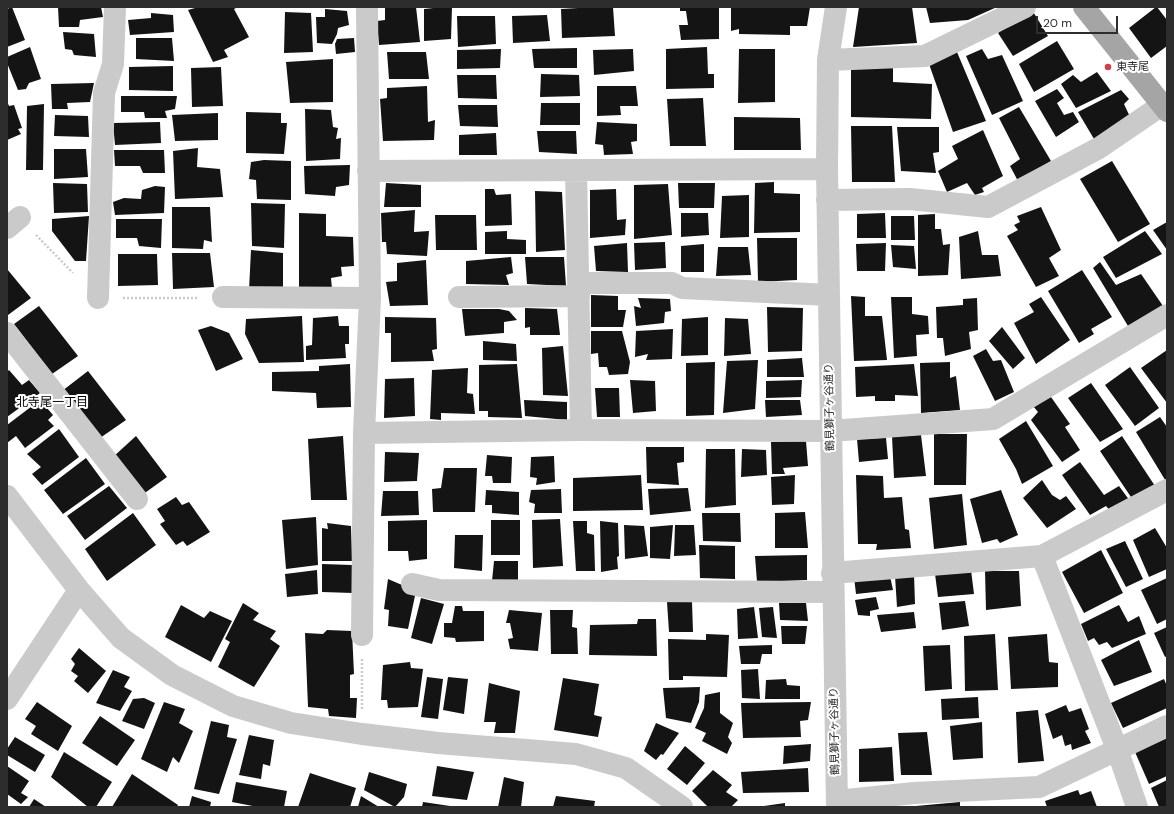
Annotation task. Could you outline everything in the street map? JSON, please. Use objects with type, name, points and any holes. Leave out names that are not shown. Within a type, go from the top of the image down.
[{"type":"main road","points":[[1084,7],[1164,108]]},
{"type":"street","points":[[98,298],[104,93],[113,64],[115,7]]},
{"type":"street","points":[[362,635],[364,433],[370,298],[367,7]]},
{"type":"street","name":"鶴見獅子ヶ谷通り","points":[[836,7],[828,60],[827,200],[837,804]]},
{"type":"street","points":[[828,60],[925,56],[1025,7]]},
{"type":"street","points":[[827,200],[910,199],[988,206],[1099,148],[1164,108]]},
{"type":"street","points":[[368,171],[827,169]]},
{"type":"street","points":[[576,170],[581,430]]},
{"type":"street","points":[[459,297],[672,283],[682,288],[829,295]]},
{"type":"street","points":[[223,297],[370,298]]},
{"type":"street","points":[[364,433],[581,430],[830,430],[993,419],[1167,315]]},
{"type":"street","points":[[7,333],[138,500]]},
{"type":"street","points":[[412,584],[439,590],[833,583],[1042,556],[1167,490]]},
{"type":"street","points":[[7,496],[79,590],[120,638],[172,675],[233,706],[291,723],[362,734],[438,743],[576,754],[626,768],[682,807]]},
{"type":"street","points":[[1042,556],[1117,749],[1137,807]]},
{"type":"street","points":[[7,699],[79,590]]},
{"type":"street","points":[[837,804],[914,793],[1039,787],[1167,726]]},
{"type":"path","points":[[362,635],[362,734]]},
{"type":"building","points":[[12,7],[25,40],[7,47],[7,9]]},
{"type":"building","points":[[58,7],[101,7],[103,17],[80,20],[79,27],[59,27]]},
{"type":"building","points":[[195,7],[238,7],[234,9],[249,37],[224,50],[228,57],[213,62],[188,10]]},
{"type":"building","points":[[385,7],[416,7],[420,42],[379,45],[377,21],[385,20]]},
{"type":"building","points":[[452,7],[451,39],[424,41],[424,9]]},
{"type":"building","points":[[613,7],[615,36],[562,38],[561,9]]},
{"type":"building","points":[[680,7],[719,7],[719,39],[681,40],[679,25],[688,25],[686,11],[680,11]]},
{"type":"building","points":[[731,7],[810,7],[807,26],[790,26],[790,35],[739,34],[739,29],[731,31]]},
{"type":"building","points":[[859,7],[912,7],[917,43],[853,47]]},
{"type":"building","points":[[926,7],[997,7],[968,20],[930,23]]},
{"type":"building","points":[[1156,7],[1167,20],[1167,46],[1151,58],[1129,28]]},
{"type":"building","points":[[325,9],[347,11],[349,25],[338,28],[332,44],[317,43],[316,17],[325,17]]},
{"type":"building","points":[[1032,10],[1048,36],[1013,56],[998,33]]},
{"type":"building","points":[[285,12],[311,13],[313,52],[284,53]]},
{"type":"building","points":[[151,13],[173,15],[174,32],[130,35],[128,20],[151,18]]},
{"type":"building","points":[[547,15],[550,41],[513,43],[512,16]]},
{"type":"building","points":[[457,16],[495,16],[496,44],[458,47]]},
{"type":"building","points":[[63,32],[94,34],[96,57],[74,55],[72,50],[65,49]]},
{"type":"building","points":[[136,38],[172,38],[174,61],[136,59]]},
{"type":"building","points":[[354,38],[355,52],[336,54],[335,44],[337,39]]},
{"type":"building","points":[[1057,41],[1074,69],[1034,92],[1019,64]]},
{"type":"building","points":[[30,47],[41,79],[29,83],[26,89],[18,90],[7,63],[7,57]]},
{"type":"building","points":[[707,47],[708,74],[714,74],[714,88],[666,89],[666,49]]},
{"type":"building","points":[[577,48],[577,68],[534,68],[532,49]]},
{"type":"building","points":[[501,49],[500,68],[457,69],[457,50]]},
{"type":"building","points":[[633,49],[634,71],[594,75],[593,50]]},
{"type":"building","points":[[739,49],[775,49],[775,102],[738,103]]},
{"type":"building","points":[[982,49],[988,59],[1002,55],[1023,101],[992,115],[966,56]]},
{"type":"building","points":[[387,52],[426,52],[429,79],[389,79]]},
{"type":"building","points":[[957,52],[986,121],[953,132],[929,64]]},
{"type":"building","points":[[333,59],[333,102],[290,103],[286,62]]},
{"type":"building","points":[[173,66],[173,91],[129,90],[129,67]]},
{"type":"building","points":[[221,67],[223,106],[192,107],[191,68]]},
{"type":"building","points":[[893,67],[893,82],[932,84],[931,119],[851,117],[851,68]]},
{"type":"building","points":[[1097,72],[1111,91],[1076,108],[1061,84],[1073,75],[1081,82]]},
{"type":"building","points":[[541,74],[579,75],[580,96],[540,97]]},
{"type":"building","points":[[457,75],[496,75],[497,99],[458,98]]},
{"type":"building","points":[[94,83],[90,102],[67,103],[68,109],[52,109],[51,84]]},
{"type":"building","points":[[427,86],[428,122],[435,120],[434,140],[383,141],[380,99],[387,98],[387,88]]},
{"type":"building","points":[[597,86],[636,86],[638,106],[620,106],[621,115],[597,116]]},
{"type":"building","points":[[1057,89],[1064,98],[1057,103],[1064,115],[1073,112],[1079,122],[1056,137],[1035,101]]},
{"type":"building","points":[[1121,90],[1129,99],[1124,104],[1131,119],[1094,139],[1078,112]]},
{"type":"building","points":[[121,96],[177,96],[175,109],[165,111],[167,118],[145,118],[144,112],[121,112]]},
{"type":"building","points":[[703,98],[706,146],[670,146],[667,99]]},
{"type":"building","points":[[7,101],[9,106],[14,105],[22,128],[18,129],[21,134],[7,140]]},
{"type":"building","points":[[541,103],[580,103],[580,125],[540,125]]},
{"type":"building","points":[[44,104],[43,170],[26,170],[27,106]]},
{"type":"building","points":[[458,105],[497,105],[498,127],[460,126]]},
{"type":"building","points":[[1019,107],[1051,161],[1018,181],[1010,166],[1020,159],[999,118]]},
{"type":"building","points":[[305,109],[331,110],[333,127],[338,128],[336,139],[341,138],[340,159],[306,161]]},
{"type":"building","points":[[246,112],[281,113],[281,123],[287,123],[284,154],[246,153]]},
{"type":"building","points":[[218,113],[218,140],[175,141],[172,115]]},
{"type":"building","points":[[55,115],[88,116],[89,137],[54,136]]},
{"type":"building","points":[[734,117],[800,118],[801,150],[734,150]]},
{"type":"building","points":[[160,122],[161,143],[115,145],[113,123]]},
{"type":"building","points":[[597,122],[637,124],[637,141],[631,142],[633,154],[604,155],[603,145],[595,144]]},
{"type":"building","points":[[851,126],[892,126],[895,182],[852,182]]},
{"type":"building","points":[[897,127],[939,127],[939,152],[933,153],[936,173],[901,171]]},
{"type":"building","points":[[983,130],[1003,176],[982,188],[984,192],[975,195],[967,183],[947,192],[938,171],[958,159],[952,146]]},
{"type":"building","points":[[537,131],[576,131],[577,154],[539,152]]},
{"type":"building","points":[[496,133],[497,155],[459,155],[459,135]]},
{"type":"building","points":[[198,148],[197,167],[220,169],[223,197],[175,199],[173,151]]},
{"type":"building","points":[[54,149],[86,149],[88,177],[54,179]]},
{"type":"building","points":[[114,150],[164,150],[165,173],[143,173],[140,166],[115,166]]},
{"type":"building","points":[[264,160],[291,161],[291,200],[257,199],[256,180],[249,179],[251,162]]},
{"type":"building","points":[[1112,161],[1150,224],[1118,242],[1080,179]]},
{"type":"building","points":[[350,165],[349,185],[336,187],[335,196],[305,194],[304,166]]},
{"type":"building","points":[[774,182],[774,193],[800,194],[800,232],[754,233],[755,183]]},
{"type":"building","points":[[53,183],[87,184],[88,212],[54,213]]},
{"type":"building","points":[[386,183],[421,185],[421,207],[384,207]]},
{"type":"building","points":[[678,183],[715,183],[714,208],[679,208]]},
{"type":"building","points":[[668,184],[672,235],[634,239],[634,185]]},
{"type":"building","points":[[155,186],[165,187],[164,213],[115,215],[113,202],[124,198],[141,199],[142,190]]},
{"type":"building","points":[[485,189],[494,189],[496,195],[511,194],[512,225],[485,226]]},
{"type":"building","points":[[616,189],[617,220],[626,219],[625,235],[590,238],[590,190]]},
{"type":"building","points":[[535,191],[562,192],[565,250],[536,252]]},
{"type":"building","points":[[749,195],[749,237],[720,238],[722,196]]},
{"type":"building","points":[[251,203],[285,204],[284,248],[252,246]]},
{"type":"building","points":[[172,207],[210,207],[212,242],[204,240],[203,249],[172,248]]},
{"type":"building","points":[[1041,207],[1061,250],[1049,258],[1059,276],[1036,287],[1007,236],[1018,230],[1014,225],[1020,222],[1017,216]]},
{"type":"building","points":[[415,210],[414,232],[429,231],[427,256],[387,254],[386,242],[382,242],[381,213]]},
{"type":"building","points":[[299,213],[326,214],[326,236],[353,237],[354,266],[341,267],[342,276],[331,278],[332,289],[299,288]]},
{"type":"building","points":[[681,213],[708,213],[709,235],[681,237]]},
{"type":"building","points":[[885,213],[886,238],[857,238],[857,214]]},
{"type":"building","points":[[935,214],[935,229],[941,229],[943,245],[950,244],[948,275],[918,276],[918,215]]},
{"type":"building","points":[[435,215],[476,215],[477,250],[436,250]]},
{"type":"building","points":[[89,216],[86,261],[75,261],[52,231],[52,219]]},
{"type":"building","points":[[891,216],[914,216],[915,240],[891,240]]},
{"type":"building","points":[[116,219],[162,219],[161,248],[139,246],[137,238],[116,238]]},
{"type":"building","points":[[1167,222],[1167,250],[1153,230]]},
{"type":"building","points":[[507,231],[507,239],[526,240],[526,254],[485,254],[485,232]]},
{"type":"building","points":[[978,231],[982,255],[998,255],[1001,276],[961,279],[959,237]]},
{"type":"building","points":[[1145,231],[1162,254],[1116,278],[1103,257]]},
{"type":"building","points":[[757,238],[797,238],[797,280],[758,282]]},
{"type":"building","points":[[665,242],[666,268],[635,270],[634,243]]},
{"type":"building","points":[[627,243],[628,272],[596,271],[594,246]]},
{"type":"building","points":[[886,243],[885,271],[857,271],[856,244]]},
{"type":"building","points":[[704,244],[704,272],[681,272],[681,246]]},
{"type":"building","points":[[891,245],[914,246],[916,269],[893,267]]},
{"type":"building","points":[[718,247],[748,247],[751,275],[716,276]]},
{"type":"building","points":[[251,250],[283,253],[283,291],[249,290]]},
{"type":"building","points":[[172,253],[210,253],[214,287],[173,289]]},
{"type":"building","points":[[118,254],[157,254],[158,285],[118,286]]},
{"type":"building","points":[[511,257],[513,273],[506,275],[509,285],[466,284],[466,261]]},
{"type":"building","points":[[525,257],[564,257],[566,286],[527,284]]},
{"type":"building","points":[[426,260],[428,305],[390,306],[386,282],[397,281],[397,263]]},
{"type":"building","points":[[1100,262],[1116,285],[1141,274],[1163,306],[1128,326],[1093,268]]},
{"type":"building","points":[[7,269],[31,298],[8,315],[7,314]]},
{"type":"building","points":[[1082,270],[1112,317],[1091,329],[1094,334],[1079,343],[1048,291]]},
{"type":"building","points":[[591,295],[618,296],[618,310],[626,310],[623,327],[591,327]]},
{"type":"building","points":[[851,296],[865,297],[865,316],[882,316],[887,360],[854,361]]},
{"type":"building","points":[[891,297],[912,297],[912,314],[928,316],[929,334],[916,335],[917,356],[894,358]]},
{"type":"building","points":[[1041,297],[1070,340],[1036,364],[1014,323],[1034,312],[1029,304]]},
{"type":"building","points":[[638,298],[670,299],[671,311],[665,312],[664,323],[636,326],[634,306],[641,308]]},
{"type":"building","points":[[977,298],[978,330],[969,332],[971,349],[945,356],[943,338],[937,338],[936,307],[963,305],[963,299]]},
{"type":"building","points":[[39,306],[78,356],[52,374],[14,324]]},
{"type":"building","points":[[767,307],[803,308],[802,351],[768,352]]},
{"type":"building","points":[[525,308],[557,309],[560,335],[530,335],[530,327],[525,328]]},
{"type":"building","points":[[462,309],[499,309],[509,311],[517,320],[504,322],[504,333],[465,336]]},
{"type":"building","points":[[302,316],[304,362],[259,363],[245,334],[246,319]]},
{"type":"building","points":[[338,316],[339,326],[349,326],[349,344],[345,344],[346,358],[306,360],[306,346],[312,345],[313,318]]},
{"type":"building","points":[[385,317],[436,318],[437,349],[432,350],[434,361],[391,362],[391,333],[385,333]]},
{"type":"building","points":[[708,317],[708,355],[681,356],[682,319]]},
{"type":"building","points":[[725,318],[748,319],[751,354],[724,356]]},
{"type":"building","points":[[211,326],[229,333],[243,359],[216,371],[198,330]]},
{"type":"building","points":[[1002,327],[1025,358],[1013,369],[989,341]]},
{"type":"building","points":[[673,329],[672,359],[646,360],[648,354],[635,357],[636,331]]},
{"type":"building","points":[[591,331],[622,331],[630,362],[628,374],[609,375],[607,367],[599,367],[598,353],[591,354]]},
{"type":"building","points":[[483,341],[516,344],[517,361],[483,360]]},
{"type":"building","points":[[563,346],[568,396],[543,395],[542,348]]},
{"type":"building","points":[[986,349],[993,361],[1001,360],[1014,392],[995,401],[973,356]]},
{"type":"building","points":[[1167,350],[1167,403],[1141,368]]},
{"type":"building","points":[[802,358],[804,377],[767,377],[767,360]]},
{"type":"building","points":[[758,360],[755,409],[723,413],[727,361]]},
{"type":"building","points":[[715,362],[714,415],[686,416],[686,363]]},
{"type":"building","points":[[950,362],[950,378],[956,376],[960,410],[921,413],[920,363]]},
{"type":"building","points":[[350,364],[351,407],[317,408],[316,393],[272,391],[272,372],[319,371],[319,366]]},
{"type":"building","points":[[517,364],[522,418],[488,417],[488,411],[479,411],[479,365]]},
{"type":"building","points":[[914,364],[918,396],[895,395],[895,401],[875,401],[875,396],[856,397],[855,367]]},
{"type":"building","points":[[1130,367],[1159,408],[1135,426],[1105,385]]},
{"type":"building","points":[[468,368],[467,393],[473,394],[475,414],[441,413],[441,420],[430,419],[432,370]]},
{"type":"building","points":[[9,370],[22,385],[29,380],[40,393],[7,417],[7,372]]},
{"type":"building","points":[[88,371],[126,420],[100,438],[62,391]]},
{"type":"building","points":[[414,378],[415,416],[384,418],[385,379]]},
{"type":"building","points":[[630,380],[655,381],[656,411],[633,413]]},
{"type":"building","points":[[802,380],[801,397],[766,398],[766,381]]},
{"type":"building","points":[[1091,383],[1123,429],[1100,442],[1068,398]]},
{"type":"building","points":[[595,388],[619,388],[620,417],[597,417]]},
{"type":"building","points":[[1051,397],[1070,424],[1065,427],[1080,450],[1062,462],[1031,420],[1038,412],[1033,406]]},
{"type":"building","points":[[40,400],[53,415],[48,420],[54,426],[25,448],[16,436],[7,443],[7,425]]},
{"type":"building","points":[[524,400],[567,402],[567,420],[525,416]]},
{"type":"building","points":[[765,400],[800,400],[802,415],[766,417]]},
{"type":"building","points":[[1160,417],[1167,427],[1167,483],[1136,432]]},
{"type":"building","points":[[1026,421],[1053,466],[1022,484],[1016,469],[999,439]]},
{"type":"building","points":[[59,429],[79,457],[42,485],[32,474],[41,467],[27,454]]},
{"type":"building","points":[[934,434],[967,434],[966,485],[934,485]]},
{"type":"building","points":[[921,435],[926,476],[894,478],[892,436]]},
{"type":"building","points":[[136,436],[167,477],[142,495],[113,457]]},
{"type":"building","points":[[343,436],[347,500],[311,500],[308,439]]},
{"type":"building","points":[[1122,436],[1155,486],[1133,500],[1100,451]]},
{"type":"building","points":[[886,438],[888,459],[859,462],[857,439]]},
{"type":"building","points":[[806,441],[808,466],[783,468],[785,474],[772,474],[771,442]]},
{"type":"building","points":[[646,447],[684,447],[684,462],[677,463],[679,485],[647,483]]},
{"type":"building","points":[[706,449],[735,449],[736,505],[705,508]]},
{"type":"building","points":[[742,449],[766,450],[767,475],[741,477]]},
{"type":"building","points":[[385,452],[419,453],[417,481],[384,482]]},
{"type":"building","points":[[487,455],[512,457],[511,483],[493,483],[492,476],[485,476]]},
{"type":"building","points":[[554,456],[555,482],[536,485],[537,478],[530,477],[531,457]]},
{"type":"building","points":[[86,458],[105,484],[63,514],[44,490]]},
{"type":"building","points":[[1080,462],[1104,495],[1119,486],[1130,501],[1112,513],[1106,506],[1090,515],[1062,475]]},
{"type":"building","points":[[444,468],[477,468],[475,512],[433,512],[432,489],[441,488]]},
{"type":"building","points":[[641,475],[643,510],[573,511],[573,478]]},
{"type":"building","points":[[795,475],[794,504],[772,505],[771,477]]},
{"type":"building","points":[[856,475],[883,476],[884,498],[902,497],[905,529],[909,530],[911,548],[876,550],[877,544],[858,544]]},
{"type":"building","points":[[1042,480],[1052,495],[1060,500],[1066,496],[1076,509],[1047,528],[1023,498]]},
{"type":"building","points":[[109,486],[127,508],[85,540],[67,516]]},
{"type":"building","points":[[688,488],[691,511],[650,515],[648,489]]},
{"type":"building","points":[[561,489],[562,513],[534,513],[535,504],[529,502],[531,490]]},
{"type":"building","points":[[486,490],[519,492],[519,515],[492,513],[492,505],[485,505]]},
{"type":"building","points":[[1001,490],[1018,535],[1000,543],[997,539],[982,543],[970,499]]},
{"type":"building","points":[[383,491],[418,491],[419,515],[381,516]]},
{"type":"building","points":[[962,494],[967,545],[934,549],[929,498]]},
{"type":"building","points":[[176,497],[182,505],[189,502],[210,532],[187,546],[183,541],[176,545],[160,524],[165,521],[157,509]]},
{"type":"building","points":[[805,512],[808,548],[775,548],[775,513]]},
{"type":"building","points":[[133,513],[156,545],[107,581],[85,549]]},
{"type":"building","points":[[702,513],[740,513],[741,542],[703,541]]},
{"type":"building","points":[[316,517],[318,565],[286,569],[282,520]]},
{"type":"building","points":[[560,519],[563,566],[533,568],[532,520]]},
{"type":"building","points":[[427,520],[427,559],[409,561],[408,551],[388,551],[388,521]]},
{"type":"building","points":[[491,520],[520,520],[520,555],[491,555]]},
{"type":"building","points":[[573,521],[587,521],[587,533],[594,535],[595,571],[576,571]]},
{"type":"building","points":[[600,521],[618,523],[618,569],[601,572]]},
{"type":"building","points":[[327,523],[351,526],[352,561],[322,561],[322,528],[328,529]]},
{"type":"building","points":[[624,525],[644,526],[648,556],[625,559]]},
{"type":"building","points":[[673,525],[670,559],[650,558],[650,527]]},
{"type":"building","points":[[675,525],[694,525],[696,555],[674,556]]},
{"type":"building","points":[[1155,528],[1167,548],[1167,569],[1149,577],[1133,540]]},
{"type":"building","points":[[455,535],[483,535],[482,571],[454,568]]},
{"type":"building","points":[[1125,541],[1143,579],[1126,587],[1106,549]]},
{"type":"building","points":[[699,545],[735,546],[735,579],[700,578]]},
{"type":"building","points":[[1101,550],[1123,593],[1084,613],[1062,572]]},
{"type":"building","points":[[807,555],[807,580],[757,582],[755,556]]},
{"type":"building","points":[[494,561],[518,561],[518,580],[492,581]]},
{"type":"building","points":[[322,564],[352,565],[353,593],[322,592]]},
{"type":"building","points":[[317,570],[318,594],[287,597],[285,574]]},
{"type":"building","points":[[971,570],[974,594],[938,597],[935,574]]},
{"type":"building","points":[[985,571],[1019,571],[1021,606],[986,610]]},
{"type":"building","points":[[914,574],[915,604],[897,607],[895,576]]},
{"type":"building","points":[[890,576],[893,590],[856,594],[854,577]]},
{"type":"building","points":[[1167,578],[1167,619],[1157,624],[1141,590]]},
{"type":"building","points":[[388,579],[416,591],[408,629],[388,626],[389,610],[384,609]]},
{"type":"building","points":[[876,597],[879,609],[870,611],[870,616],[858,615],[855,600]]},
{"type":"building","points":[[421,598],[444,604],[432,644],[411,638]]},
{"type":"building","points":[[965,601],[969,626],[942,630],[939,603]]},
{"type":"building","points":[[667,602],[692,602],[693,632],[669,632]]},
{"type":"building","points":[[243,603],[259,613],[253,620],[276,631],[270,639],[280,646],[254,687],[218,667],[230,642],[225,639]]},
{"type":"building","points":[[779,603],[806,603],[808,621],[780,620]]},
{"type":"building","points":[[181,605],[204,618],[210,611],[232,621],[211,662],[165,637]]},
{"type":"building","points":[[1119,605],[1128,622],[1139,616],[1146,634],[1112,648],[1107,642],[1099,645],[1094,638],[1088,641],[1081,624]]},
{"type":"building","points":[[455,606],[462,606],[463,611],[484,611],[484,641],[456,642],[455,638],[444,637],[444,623],[452,623]]},
{"type":"building","points":[[754,607],[758,638],[738,639],[737,609]]},
{"type":"building","points":[[773,607],[777,638],[762,637],[759,608]]},
{"type":"building","points":[[509,610],[542,613],[538,651],[510,649],[508,639],[513,638],[510,623],[506,623]]},
{"type":"building","points":[[550,610],[573,610],[572,627],[577,628],[578,654],[551,654]]},
{"type":"building","points":[[914,612],[916,628],[881,632],[877,615]]},
{"type":"building","points":[[638,619],[656,619],[657,656],[589,655],[590,625],[637,624]]},
{"type":"building","points":[[781,626],[807,626],[805,644],[782,644]]},
{"type":"building","points":[[1167,627],[1167,656],[1165,657],[1154,633]]},
{"type":"building","points":[[327,630],[352,631],[354,674],[350,675],[350,698],[357,698],[356,718],[329,716],[328,709],[308,707],[305,633],[323,634]]},
{"type":"building","points":[[706,634],[729,635],[727,677],[683,676],[683,680],[669,680],[668,639],[706,640]]},
{"type":"building","points":[[995,634],[998,690],[965,691],[964,636]]},
{"type":"building","points":[[1047,634],[1049,662],[1058,663],[1058,687],[1011,689],[1008,637]]},
{"type":"building","points":[[1139,640],[1152,672],[1114,686],[1101,660]]},
{"type":"building","points":[[772,645],[772,654],[762,654],[760,664],[741,664],[739,646]]},
{"type":"building","points":[[950,645],[952,689],[925,691],[923,646]]},
{"type":"building","points":[[79,648],[106,671],[88,693],[74,681],[78,676],[71,671],[75,664],[71,659]]},
{"type":"building","points":[[410,662],[411,668],[423,669],[418,707],[388,708],[387,700],[381,700],[383,665]]},
{"type":"building","points":[[758,669],[760,699],[742,698],[741,670]]},
{"type":"building","points":[[113,670],[130,677],[124,687],[132,691],[120,711],[96,703]]},
{"type":"building","points":[[427,677],[443,679],[438,719],[421,717]]},
{"type":"building","points":[[448,677],[468,679],[464,714],[443,710]]},
{"type":"building","points":[[563,678],[599,684],[594,715],[602,717],[598,737],[554,730]]},
{"type":"building","points":[[786,679],[787,685],[800,686],[800,699],[765,699],[766,680]]},
{"type":"building","points":[[1164,679],[1167,686],[1167,708],[1123,728],[1111,703]]},
{"type":"building","points":[[489,683],[520,691],[515,733],[494,733],[496,722],[484,722]]},
{"type":"building","points":[[700,687],[699,702],[691,723],[666,718],[663,688]]},
{"type":"building","points":[[720,692],[720,713],[733,723],[728,737],[732,743],[727,754],[702,741],[706,733],[695,728],[704,708],[705,695]]},
{"type":"building","points":[[978,697],[979,718],[942,720],[941,699]]},
{"type":"building","points":[[144,698],[155,703],[144,729],[122,721],[133,699]]},
{"type":"building","points":[[37,702],[72,726],[58,751],[31,734],[36,726],[25,719]]},
{"type":"building","points":[[164,702],[185,709],[179,723],[193,731],[179,763],[173,757],[167,772],[141,759]]},
{"type":"building","points":[[811,702],[808,720],[800,721],[801,737],[743,738],[741,703]]},
{"type":"building","points":[[1066,705],[1069,712],[1081,708],[1089,729],[1085,731],[1091,743],[1072,750],[1071,744],[1065,746],[1062,735],[1053,739],[1045,714]]},
{"type":"building","points":[[1038,710],[1044,761],[1018,763],[1016,712]]},
{"type":"building","points":[[100,716],[135,740],[117,766],[82,743]]},
{"type":"building","points":[[211,721],[229,725],[227,737],[237,739],[219,794],[194,789]]},
{"type":"building","points":[[982,722],[983,758],[953,760],[950,726]]},
{"type":"building","points":[[656,723],[679,733],[663,755],[661,754],[656,760],[644,751]]},
{"type":"building","points":[[927,732],[932,775],[901,775],[898,733]]},
{"type":"building","points":[[249,735],[274,740],[270,766],[263,764],[261,779],[239,775]]},
{"type":"building","points":[[15,737],[45,755],[35,772],[7,755],[7,749]]},
{"type":"building","points":[[1167,738],[1167,776],[1149,784],[1135,752]]},
{"type":"building","points":[[811,744],[810,761],[783,764],[784,746]]},
{"type":"building","points":[[685,746],[705,763],[687,785],[667,769]]},
{"type":"building","points":[[892,747],[894,781],[859,782],[859,749]]},
{"type":"building","points":[[64,752],[112,782],[96,807],[88,807],[51,777]]},
{"type":"building","points":[[7,766],[29,781],[21,793],[28,797],[21,804],[7,794]]},
{"type":"building","points":[[437,766],[474,772],[467,800],[432,796]]},
{"type":"building","points":[[808,768],[809,792],[743,793],[741,772]]},
{"type":"building","points":[[713,770],[732,785],[726,792],[738,800],[731,807],[708,807],[692,791]]},
{"type":"building","points":[[369,772],[407,784],[404,797],[395,807],[364,790]]},
{"type":"building","points":[[310,773],[356,788],[350,807],[298,807]]},
{"type":"building","points":[[132,774],[178,805],[177,807],[112,807]]},
{"type":"building","points":[[504,777],[524,782],[521,807],[498,807]]},
{"type":"building","points":[[1167,780],[1167,807],[1159,807],[1151,788]]},
{"type":"building","points":[[236,782],[287,791],[284,807],[258,807],[232,802]]},
{"type":"building","points":[[1078,790],[1080,795],[1091,791],[1097,807],[1047,807],[1045,801]]},
{"type":"building","points":[[192,796],[211,802],[210,807],[189,807]]},
{"type":"building","points":[[361,796],[379,807],[358,807]]},
{"type":"building","points":[[556,796],[595,801],[594,807],[553,807]]},
{"type":"building","points":[[34,799],[46,807],[29,807]]},
{"type":"building","points":[[423,802],[450,806],[450,807],[422,807]]},
{"type":"building","points":[[960,802],[960,807],[916,807],[916,806]]},
{"type":"building","points":[[785,803],[785,807],[764,807],[764,806]]},
{"type":"place","name":"東寺尾","points":[[1108,67]]},
{"type":"district","name":"北寺尾一丁目","points":[[52,403]]}]
